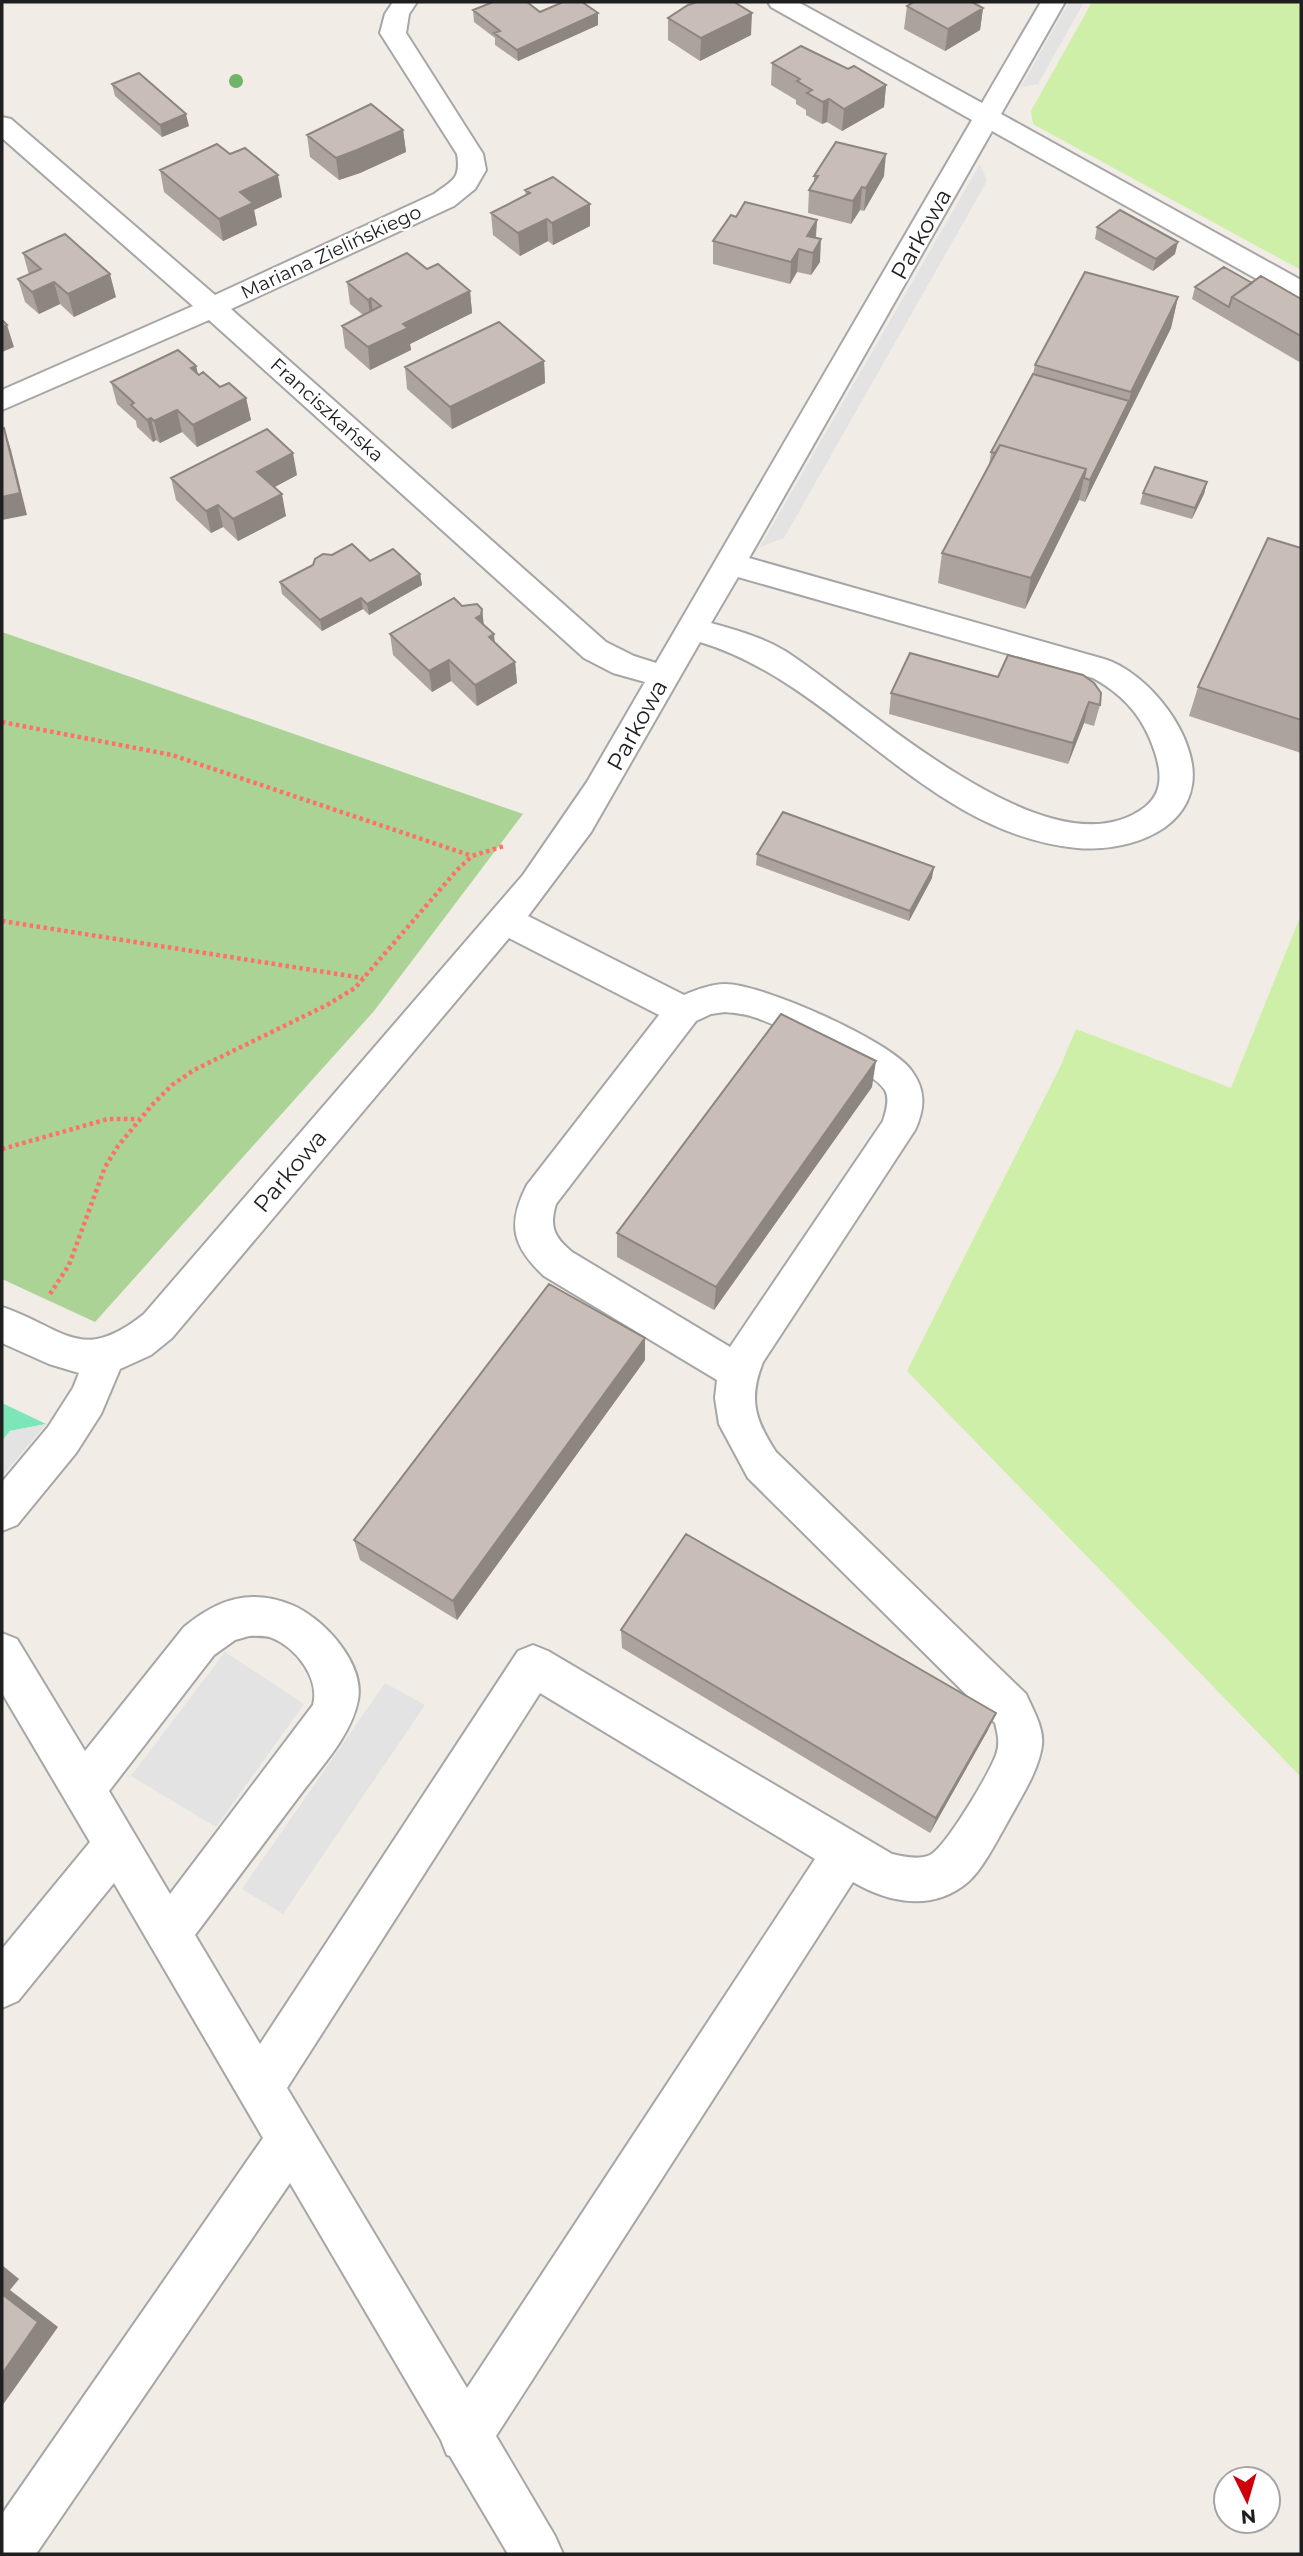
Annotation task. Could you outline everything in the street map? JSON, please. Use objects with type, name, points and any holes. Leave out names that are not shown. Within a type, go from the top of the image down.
[{"type":"street","name":"Mariana Zielińskiego","points":[[2,401],[443,200],[471,176],[474,163],[466,147],[394,33],[397,14],[405,2]]},
{"type":"street","points":[[780,2],[1301,292]]},
{"type":"street","name":"Parkowa","points":[[104,1357],[126,1351],[158,1326],[558,856],[731,564],[1053,2]]},
{"type":"street","name":"Franciszkańska","points":[[2,125],[595,650],[624,665],[663,676]]},
{"type":"street","points":[[692,628],[740,644],[775,660],[912,760],[987,806],[1014,819],[1045,830],[1077,835],[1106,834],[1134,828],[1153,820],[1167,806],[1175,790],[1176,772],[1172,752],[1153,709],[1125,680],[1104,670],[731,564]]},
{"type":"street","points":[[505,920],[683,1011]]},
{"type":"street","points":[[260,2088],[533,1665],[897,1880],[913,1882],[941,1874],[954,1865],[963,1853],[1013,1766],[1020,1748],[1019,1727],[1011,1709],[995,1690],[762,1465],[740,1430],[733,1391],[747,1353],[897,1130],[907,1103],[904,1088],[893,1073],[881,1064],[771,1009],[726,998],[707,1001],[683,1011],[540,1196],[532,1220],[533,1233],[538,1244],[558,1264],[738,1372]]},
{"type":"street","points":[[2,1324],[69,1354],[85,1358],[104,1357],[92,1395],[79,1417],[2,1512]]},
{"type":"street","points":[[82,1790],[199,1642],[216,1627],[236,1618],[258,1615],[281,1620],[299,1630],[317,1647],[331,1668],[338,1688],[329,1720],[168,1934]]},
{"type":"street","points":[[2,1653],[465,2437],[537,2554]]},
{"type":"street","points":[[2,1985],[115,1846]]},
{"type":"street","points":[[465,2437],[846,1852]]},
{"type":"street","points":[[5,2554],[290,2141]]},
{"type":"path","points":[[2,722],[172,755],[472,856]]},
{"type":"path","points":[[46,1299],[69,1265],[105,1167],[139,1119],[172,1086],[194,1070],[327,1005],[355,988],[472,856],[507,845]]},
{"type":"path","points":[[2,921],[364,978]]},
{"type":"path","points":[[2,1149],[108,1119],[139,1119]]},
{"type":"green space","points":[[1092,2],[1301,2],[1301,270],[1033,124],[1031,111]]},
{"type":"green space","points":[[2,632],[523,814],[374,1011],[95,1322],[2,1279]]},
{"type":"green space","points":[[1301,915],[1301,1777],[907,1371],[1061,1065],[1076,1029],[1231,1088]]},
{"type":"green space","points":[[2,1403],[46,1424],[10,1431],[2,1441]]},
{"type":"shaded area","points":[[1069,2],[1084,2],[1038,84],[1021,87]]},
{"type":"shaded area","points":[[980,164],[987,181],[784,538],[760,547]]},
{"type":"shaded area","points":[[46,1424],[2,1476],[2,1441],[10,1431]]},
{"type":"shaded area","points":[[225,1652],[304,1704],[216,1827],[131,1776]]},
{"type":"shaded area","points":[[385,1683],[425,1705],[283,1914],[242,1889]]},
{"type":"building","points":[[493,2],[527,2],[540,12],[563,2],[582,2],[598,13],[517,50],[494,33],[500,31],[473,10]]},
{"type":"building","points":[[697,2],[734,2],[752,13],[701,38],[668,18]]},
{"type":"building","points":[[914,2],[972,2],[983,8],[948,29],[907,6]]},
{"type":"building","points":[[801,46],[848,69],[854,66],[886,85],[844,109],[829,99],[823,102],[807,93],[812,90],[797,81],[800,79],[772,63]]},
{"type":"building","points":[[139,73],[186,114],[160,125],[112,84]]},
{"type":"building","points":[[371,104],[403,130],[336,158],[307,135]]},
{"type":"building","points":[[836,142],[886,154],[866,188],[862,187],[853,201],[809,190],[818,176],[814,176]]},
{"type":"building","points":[[217,144],[230,154],[245,148],[278,175],[240,192],[253,203],[219,219],[160,170]]},
{"type":"building","points":[[553,177],[590,204],[552,223],[547,219],[518,233],[491,213],[530,193],[525,190]]},
{"type":"building","points":[[745,202],[817,220],[807,236],[821,239],[813,253],[799,249],[791,262],[713,241],[731,215],[736,217]]},
{"type":"building","points":[[1120,210],[1178,242],[1156,259],[1097,227]]},
{"type":"building","points":[[65,234],[110,274],[68,294],[54,282],[32,292],[18,279],[41,269],[23,253]]},
{"type":"building","points":[[407,253],[427,269],[438,264],[470,291],[403,324],[408,328],[368,347],[342,326],[381,306],[371,298],[368,300],[347,282]]},
{"type":"building","points":[[1224,267],[1252,283],[1232,297],[1229,307],[1195,287]]},
{"type":"building","points":[[1085,272],[1178,297],[1131,392],[1035,365]]},
{"type":"building","points":[[1261,276],[1301,299],[1301,336],[1232,297]]},
{"type":"building","points":[[499,322],[544,361],[450,407],[405,367]]},
{"type":"building","points":[[178,350],[196,366],[191,368],[199,375],[203,372],[220,387],[229,383],[246,398],[193,425],[177,410],[154,421],[151,418],[147,420],[131,405],[134,403],[111,382]]},
{"type":"building","points":[[1033,374],[1129,401],[1090,480],[1084,478],[1086,469],[1000,445],[995,453],[991,452]]},
{"type":"building","points":[[2,428],[20,493],[2,497]]},
{"type":"building","points":[[267,429],[293,453],[257,472],[282,494],[233,519],[218,505],[206,511],[171,478]]},
{"type":"building","points":[[1000,445],[1086,469],[1031,578],[942,553]]},
{"type":"building","points":[[1155,467],[1207,482],[1195,508],[1143,493]]},
{"type":"building","points":[[1268,538],[1301,548],[1301,720],[1198,687]]},
{"type":"building","points":[[352,544],[370,561],[393,549],[420,574],[367,604],[361,598],[320,620],[280,582],[313,565],[315,559],[323,554],[332,555]]},
{"type":"building","points":[[454,598],[462,606],[477,604],[482,609],[481,615],[476,618],[494,634],[489,637],[515,662],[475,685],[449,660],[429,671],[390,634]]},
{"type":"building","points":[[910,653],[998,677],[1008,655],[1083,675],[1094,683],[1101,693],[1100,705],[1089,702],[1073,743],[891,693]]},
{"type":"building","points":[[783,812],[934,867],[910,911],[757,854]]},
{"type":"building","points":[[781,1014],[876,1061],[716,1287],[617,1233]]},
{"type":"building","points":[[549,1284],[645,1338],[453,1601],[354,1540]]},
{"type":"building","points":[[686,1534],[996,1713],[936,1818],[621,1630]]},
{"type":"building","points":[[2,2294],[38,2322],[2,2374]]}]
